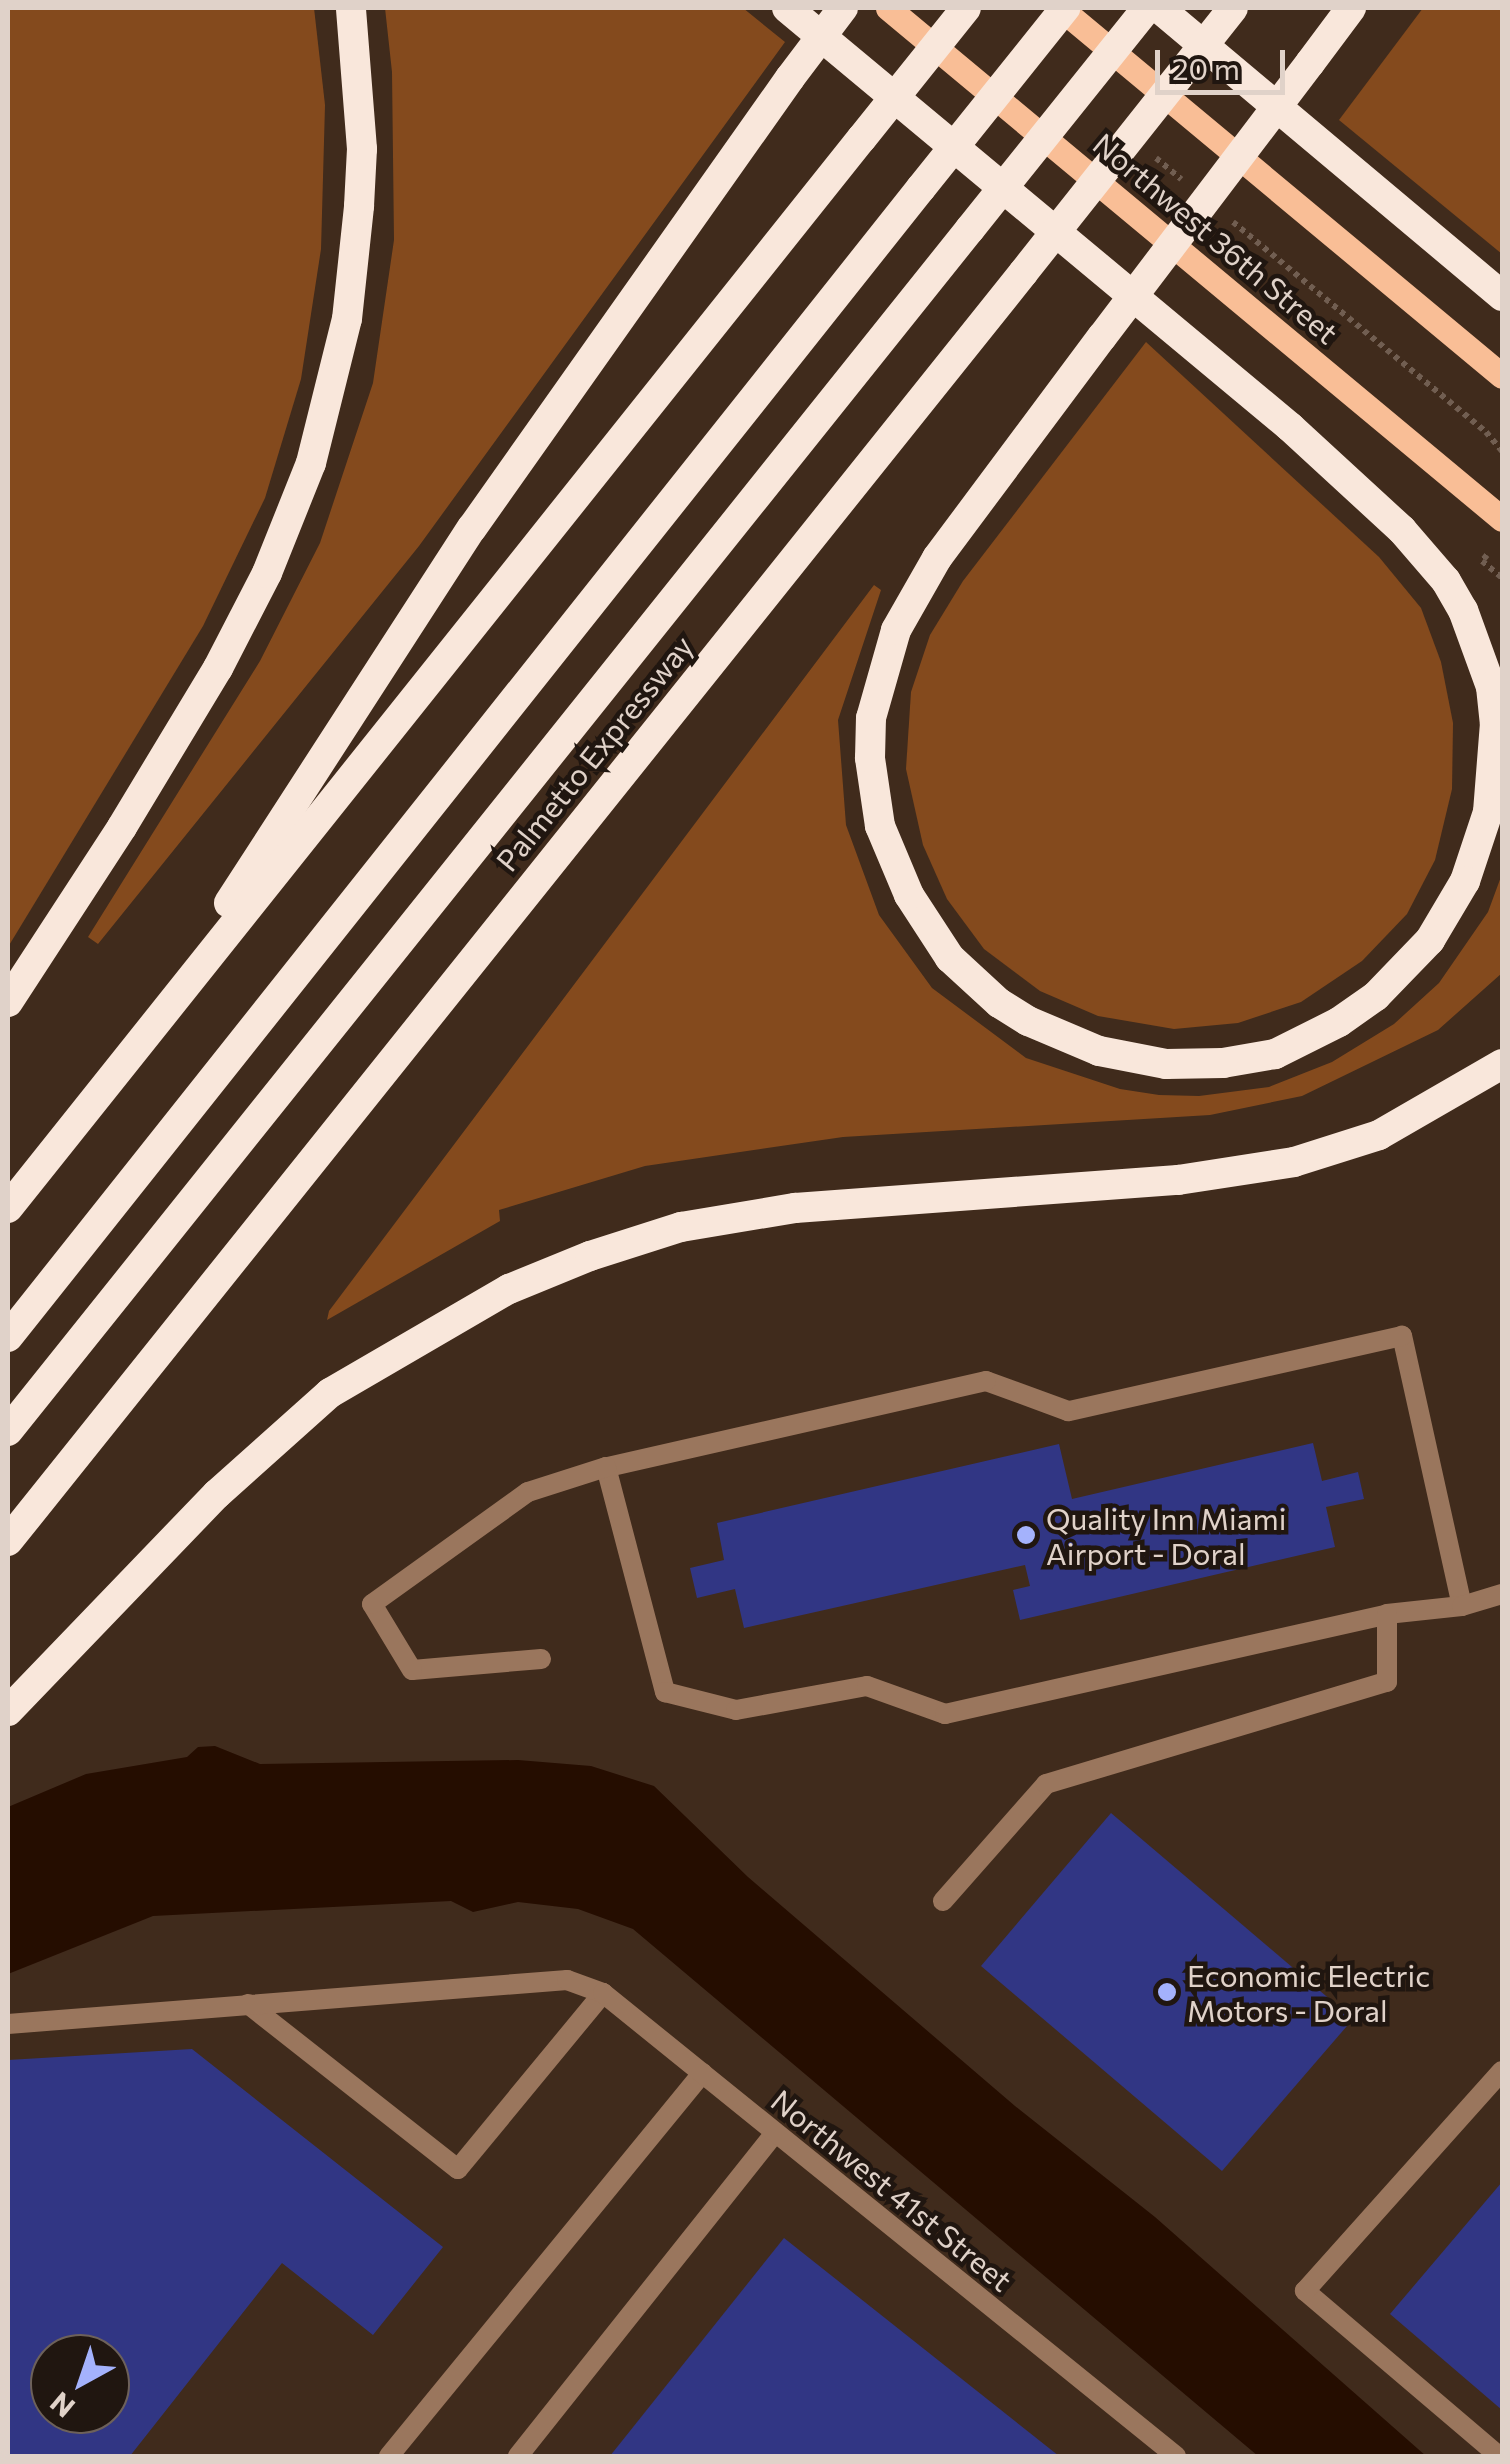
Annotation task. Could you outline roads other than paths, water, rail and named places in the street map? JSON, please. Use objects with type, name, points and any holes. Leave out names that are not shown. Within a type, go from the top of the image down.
[{"type":"highway","points":[[8,1002],[122,827],[218,668],[267,572],[310,463],[344,332],[359,206],[362,149],[350,8]]},
{"type":"highway","points":[[787,8],[1290,427],[1402,530],[1446,581],[1463,610],[1491,686],[1495,723],[1488,812],[1465,881],[1430,940],[1376,996],[1339,1022],[1275,1054],[1224,1063],[1166,1064],[1099,1050],[1028,1021],[986,992],[950,958],[909,896],[880,826],[870,758],[871,718],[896,630],[912,596],[964,520],[1102,337],[1310,64],[1351,8]]},
{"type":"highway","points":[[138,1044],[472,528],[842,8]]},
{"type":"highway","points":[[8,1208],[966,8]]},
{"type":"highway","points":[[8,1337],[1062,8]]},
{"type":"highway","points":[[8,1431],[1147,8]]},
{"type":"highway","points":[[1159,8],[1502,296]]},
{"type":"highway","name":"Palmetto Expressway","points":[[8,1542],[1234,8]]},
{"type":"highway","points":[[8,1711],[217,1494],[330,1394],[509,1289],[590,1256],[681,1227],[795,1208],[1178,1180],[1294,1162],[1378,1135],[1502,1064]]},
{"type":"main road","name":"Northwest 36th Street","points":[[888,8],[1502,518]]},
{"type":"main road","points":[[1062,8],[1502,376]]},
{"type":"street","points":[[541,1659],[412,1670],[372,1604],[528,1492],[606,1468],[986,1381],[1068,1411],[1402,1336],[1462,1606]]},
{"type":"street","points":[[606,1468],[665,1692],[736,1710],[867,1686],[945,1714],[1387,1614],[1462,1606],[1502,1594]]},
{"type":"street","points":[[943,1901],[1046,1784],[1386,1682],[1387,1614]]},
{"type":"street","name":"Northwest 41st Street","points":[[248,2004],[567,1980],[603,1993],[1176,2456]]},
{"type":"street","points":[[8,2024],[248,2004],[458,2169],[603,1993]]},
{"type":"street","points":[[1499,2456],[1304,2290],[1502,2071]]},
{"type":"street","points":[[389,2456],[702,2073]]},
{"type":"street","points":[[518,2456],[774,2134]]},
{"type":"place","name":"Quality Inn Miami Airport - Doral","points":[[1026,1535]]},
{"type":"place","name":"Economic Electric Motors - Doral","points":[[1167,1992]]}]
